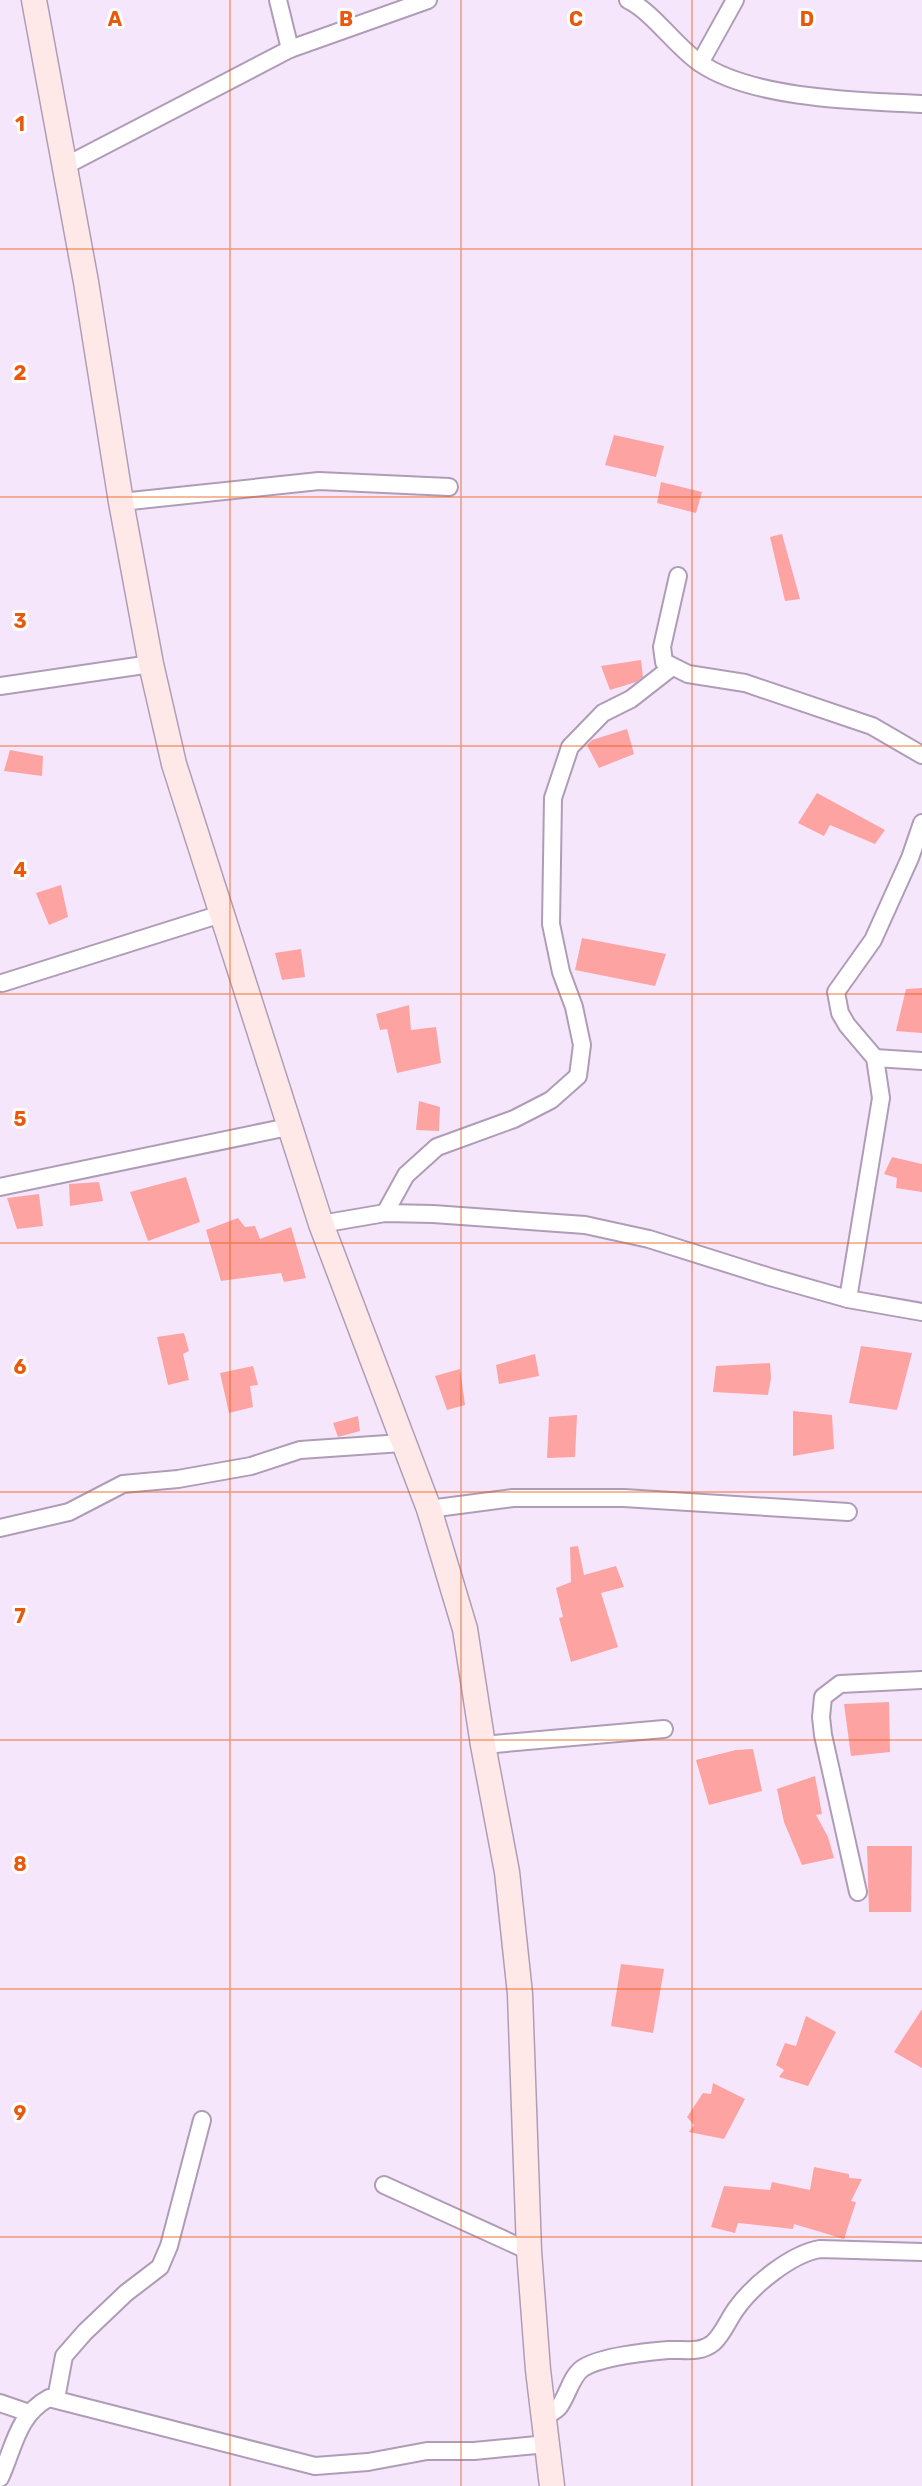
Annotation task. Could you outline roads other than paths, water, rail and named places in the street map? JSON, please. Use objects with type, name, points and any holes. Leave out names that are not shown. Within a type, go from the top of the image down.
[{"type":"main road","points":[[34,0],[88,294],[121,502],[151,664],[174,764],[288,1127],[321,1224],[402,1443],[429,1509],[465,1629],[483,1745],[507,1872],[520,1994],[529,2251],[538,2370],[552,2486]]},
{"type":"street","points":[[278,0],[290,49]]},
{"type":"street","points":[[65,166],[290,49],[428,0]]},
{"type":"street","points":[[628,0],[700,63],[743,85],[866,101],[922,104]]},
{"type":"street","points":[[700,63],[735,0]]},
{"type":"street","points":[[121,502],[319,481],[449,487]]},
{"type":"street","points":[[678,576],[662,647],[664,662],[672,668],[688,674],[745,683],[872,726],[922,755]]},
{"type":"street","points":[[0,686],[151,664]]},
{"type":"street","points":[[385,1213],[406,1175],[437,1147],[533,1110],[551,1100],[578,1076],[582,1045],[574,1007],[561,972],[551,924],[553,798],[570,747],[603,713],[631,699],[672,668]]},
{"type":"street","points":[[848,1299],[881,1098],[875,1058],[843,1019],[836,992],[873,940],[916,860],[922,823]]},
{"type":"street","points":[[2,982],[221,914]]},
{"type":"street","points":[[875,1058],[922,1061]]},
{"type":"street","points":[[0,1187],[288,1127]]},
{"type":"street","points":[[321,1224],[385,1213],[433,1214],[585,1225],[649,1239],[848,1299],[922,1312]]},
{"type":"street","points":[[0,1528],[69,1512],[123,1484],[178,1479],[252,1466],[300,1450],[402,1443]]},
{"type":"street","points":[[429,1509],[513,1497],[613,1498],[848,1512]]},
{"type":"street","points":[[858,1892],[823,1735],[821,1717],[823,1697],[840,1684],[922,1680]]},
{"type":"street","points":[[483,1745],[664,1729]]},
{"type":"street","points":[[56,2399],[64,2356],[85,2332],[126,2293],[160,2267],[169,2246],[202,2120]]},
{"type":"street","points":[[384,2185],[529,2251]]},
{"type":"street","points":[[544,2418],[558,2408],[576,2375],[583,2368],[604,2360],[671,2350],[703,2349],[714,2342],[736,2308],[752,2290],[807,2251],[820,2248],[922,2252]]},
{"type":"street","points":[[0,2478],[19,2428],[29,2412],[49,2398],[315,2466],[368,2462],[428,2451],[474,2451],[547,2444]]},
{"type":"street","points":[[0,2403],[29,2412]]}]
